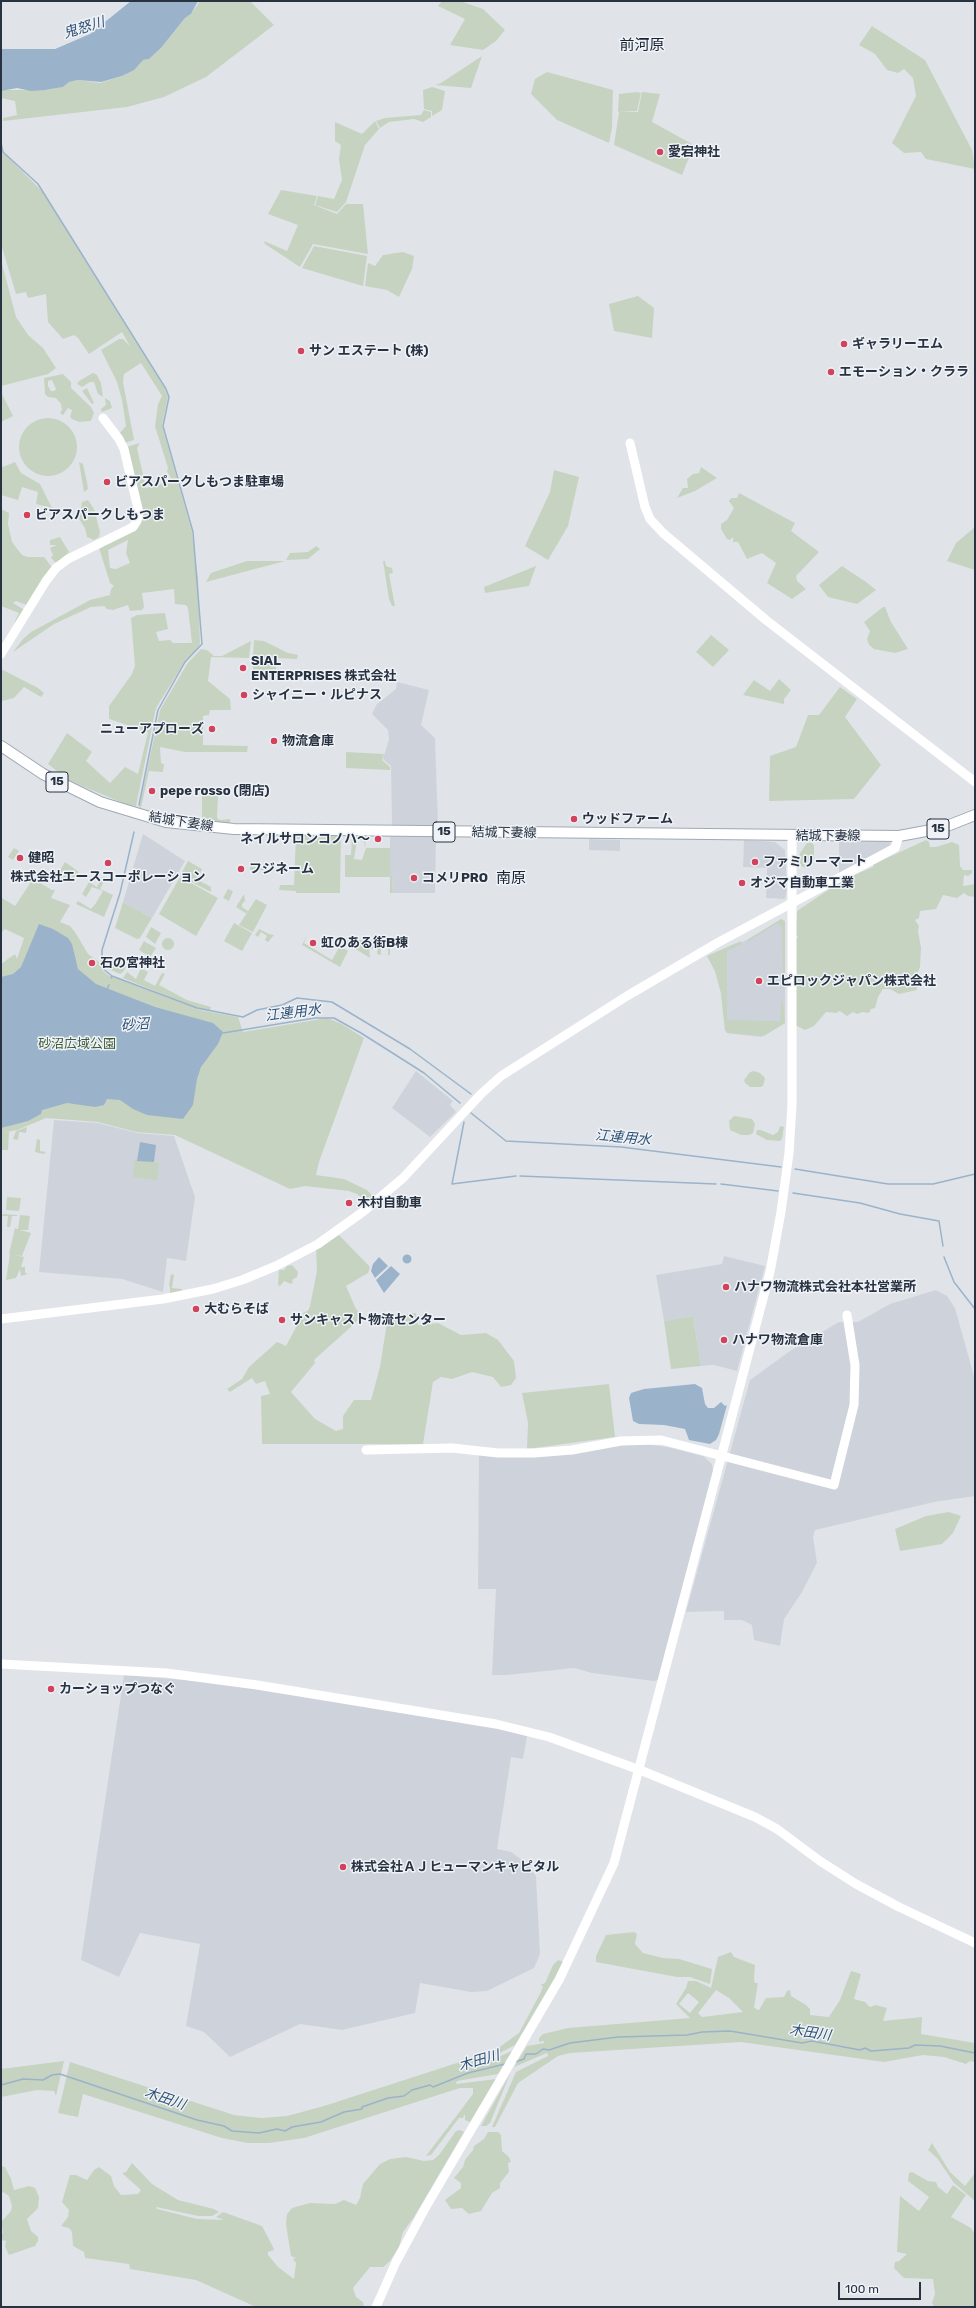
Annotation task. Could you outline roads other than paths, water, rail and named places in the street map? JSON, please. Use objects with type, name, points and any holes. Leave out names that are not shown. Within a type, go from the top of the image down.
[{"type":"main road","name":"結城下妻線","points":[[1,746],[43,774],[100,802],[150,818],[197,826],[249,830],[899,836],[942,828],[975,815]]},
{"type":"street","points":[[1,654],[46,581],[62,563],[133,527],[137,521],[139,513],[124,449],[119,439],[103,418]]},
{"type":"street","points":[[630,443],[645,507],[650,519],[663,533],[766,620],[975,782]]},
{"type":"street","points":[[376,2307],[396,2262],[424,2210],[560,1980],[614,1863],[640,1770],[770,1272],[782,1212],[789,1158],[793,1060],[792,836]]},
{"type":"street","points":[[1,1320],[172,1298],[213,1289],[242,1280],[276,1266],[318,1244],[364,1211],[403,1178],[481,1094],[511,1069],[641,988],[719,942],[895,848],[899,836]]},
{"type":"street","points":[[366,1450],[452,1448],[498,1453],[534,1453],[572,1450],[621,1441],[661,1440],[834,1485],[848,1433],[854,1398],[855,1365],[846,1315]]},
{"type":"street","points":[[1,1664],[166,1673],[307,1693],[496,1724],[549,1737],[640,1770],[755,1817],[777,1829],[820,1861],[856,1884],[899,1907],[975,1943]]},
{"type":"water","points":[[131,1],[198,1],[191,14],[185,18],[161,48],[149,59],[143,60],[134,70],[122,76],[101,82],[78,80],[69,82],[63,87],[45,90],[31,91],[17,88],[1,91],[1,49],[55,49],[90,34]]},
{"type":"water","name":"砂沼","points":[[39,924],[53,929],[68,938],[72,944],[78,969],[96,984],[155,1007],[213,1023],[223,1032],[218,1044],[201,1067],[197,1079],[193,1105],[183,1119],[147,1115],[133,1109],[120,1100],[107,1099],[104,1105],[95,1107],[67,1103],[42,1110],[41,1114],[28,1121],[1,1128],[1,977],[13,974],[21,967]]},
{"type":"water","points":[[140,1142],[156,1145],[154,1162],[137,1161]]},
{"type":"water","points":[[407,1254],[412,1259],[407,1264],[402,1259]]},
{"type":"water","points":[[379,1257],[388,1266],[375,1278],[371,1271],[373,1264]]},
{"type":"water","points":[[391,1266],[400,1274],[384,1293],[376,1280]]},
{"type":"water","points":[[695,1384],[702,1388],[705,1404],[708,1408],[714,1408],[721,1402],[725,1406],[727,1405],[719,1434],[716,1440],[710,1444],[689,1440],[685,1429],[664,1425],[639,1424],[633,1421],[629,1398],[631,1393],[644,1389]]},
{"type":"waterway","points":[[1,143],[3,152],[38,184],[166,389],[169,397],[163,426],[193,532],[202,644],[185,662],[158,710],[139,805]]},
{"type":"waterway","points":[[111,978],[112,976],[102,968],[102,950],[120,893],[134,832]]},
{"type":"waterway","points":[[112,976],[197,1008],[243,1017],[257,1010],[282,1005],[297,998],[332,1002],[410,1049],[471,1094]]},
{"type":"waterway","points":[[107,989],[109,985]]},
{"type":"waterway","name":"江連用水","points":[[223,1033],[315,1018],[334,1018],[361,1033],[424,1073],[460,1103]]},
{"type":"waterway","name":"江連用水","points":[[471,1113],[506,1141],[621,1147],[781,1167]]},
{"type":"waterway","points":[[464,1122],[452,1184],[516,1176]]},
{"type":"waterway","name":"江連用水","points":[[795,1169],[888,1184],[933,1184],[975,1174]]},
{"type":"waterway","points":[[520,1176],[716,1184]]},
{"type":"waterway","points":[[721,1184],[778,1191]]},
{"type":"waterway","points":[[793,1193],[860,1203],[900,1214],[939,1221],[943,1246]]},
{"type":"waterway","points":[[944,1257],[954,1282],[975,1309]]},
{"type":"waterway","name":"木田川","points":[[515,2062],[524,2059],[526,2054],[536,2054],[543,2049],[549,2050],[570,2043],[618,2037],[687,2035],[702,2032],[730,2031],[802,2043],[812,2041],[860,2050],[865,2048],[871,2051],[909,2048],[915,2045],[940,2046],[975,2053]]},
{"type":"waterway","name":"木田川","points":[[1,2085],[23,2079],[43,2080],[52,2075],[60,2074],[197,2120],[224,2126],[232,2131],[259,2133],[277,2129],[285,2131],[292,2127],[321,2122],[344,2112],[362,2109],[362,2107],[388,2098],[404,2096],[412,2090],[430,2085],[433,2087],[468,2073],[505,2064]]},
{"type":"place","name":"愛宕神社","points":[[660,152]]},
{"type":"place","name":"ギャラリーエム","points":[[844,344]]},
{"type":"place","name":"サン エステート (株)","points":[[301,351]]},
{"type":"place","name":"エモーション・クララ","points":[[831,372]]},
{"type":"place","name":"ビアスパークしもつま駐車場","points":[[107,482]]},
{"type":"place","name":"ビアスパークしもつま","points":[[27,515]]},
{"type":"place","name":"SIAL ENTERPRISES 株式会社","points":[[243,668]]},
{"type":"place","name":"シャイニー・ルピナス","points":[[244,695]]},
{"type":"place","name":"ニューアプローズ","points":[[212,729]]},
{"type":"place","name":"物流倉庫","points":[[274,741]]},
{"type":"place","name":"pepe rosso (閉店)","points":[[152,791]]},
{"type":"place","name":"ウッドファーム","points":[[574,819]]},
{"type":"place","name":"ネイルサロンコノハ〜","points":[[378,839]]},
{"type":"place","name":"健昭","points":[[20,858]]},
{"type":"place","name":"ファミリーマート","points":[[755,862]]},
{"type":"place","name":"株式会社エースコーポレーション","points":[[108,863]]},
{"type":"place","name":"フジネーム","points":[[241,869]]},
{"type":"place","name":"コメリPRO","points":[[414,878]]},
{"type":"place","name":"オジマ自動車工業","points":[[742,883]]},
{"type":"place","name":"虹のある街B棟","points":[[313,943]]},
{"type":"place","name":"石の宮神社","points":[[92,963]]},
{"type":"place","name":"エピロックジャパン株式会社","points":[[759,981]]},
{"type":"place","name":"木村自動車","points":[[349,1203]]},
{"type":"place","name":"ハナワ物流株式会社本社営業所","points":[[726,1287]]},
{"type":"place","name":"大むらそば","points":[[196,1309]]},
{"type":"place","name":"サンキャスト物流センター","points":[[282,1320]]},
{"type":"place","name":"ハナワ物流倉庫","points":[[724,1340]]},
{"type":"place","name":"カーショップつなぐ","points":[[51,1689]]},
{"type":"place","name":"株式会社ＡＪヒューマンキャピタル","points":[[343,1867]]},
{"type":"district","name":"前河原","points":[[642,46]]},
{"type":"district","name":"南原","points":[[511,879]]},
{"type":"water label","name":"鬼怒川","points":[[84,28]]},
{"type":"park label","name":"砂沼広域公園","points":[[77,1044]]}]
